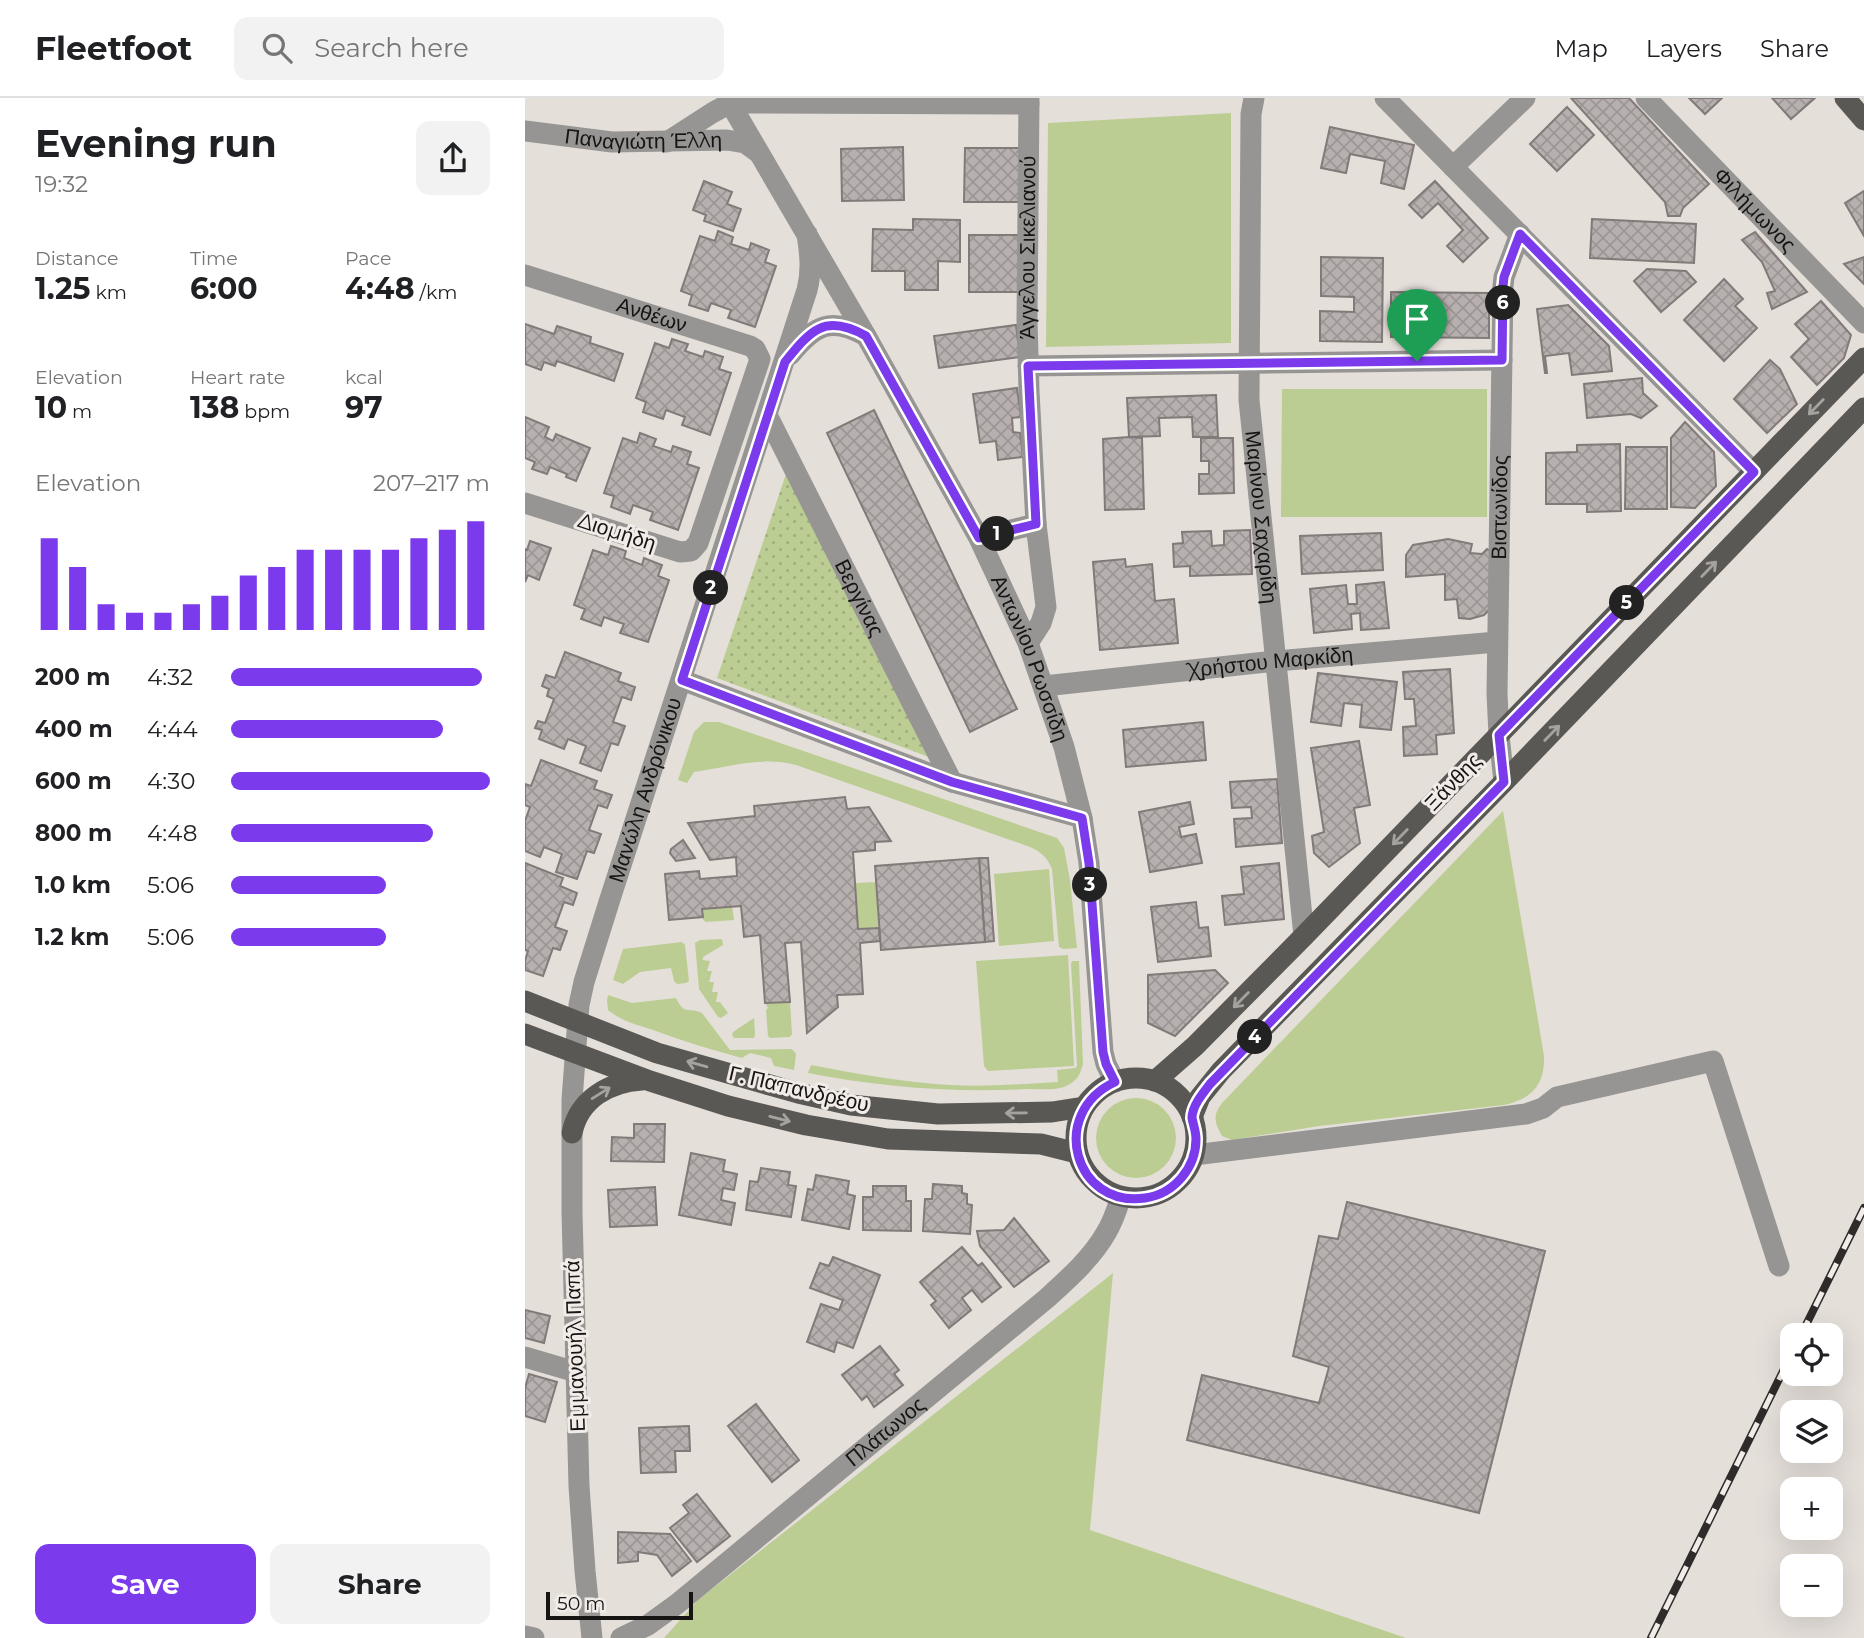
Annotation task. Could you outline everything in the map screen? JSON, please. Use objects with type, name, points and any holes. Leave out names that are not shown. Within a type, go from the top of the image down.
[{"type":"main road","points":[[1845,98],[1864,120]]},
{"type":"main road","name":"Ξάνθης","points":[[1155,1081],[1304,936],[1864,358]]},
{"type":"main road","name":"Ξάνθης","points":[[1192,1117],[1200,1097],[1221,1071],[1864,408]]},
{"type":"main road","name":"Γ. Παπανδρέου","points":[[525,1001],[657,1053],[798,1093],[851,1105],[938,1114],[1052,1112],[1084,1107]]},
{"type":"main road","name":"Γ. Παπανδρέου","points":[[525,1034],[650,1081],[728,1106],[806,1125],[888,1139],[1041,1144],[1077,1153]]},
{"type":"main road","points":[[1135,1078],[1155,1081],[1181,1098],[1192,1117],[1196,1135],[1191,1164],[1180,1180],[1164,1192],[1146,1198],[1111,1194],[1093,1181],[1077,1153],[1076,1129],[1084,1107],[1097,1092],[1115,1082],[1135,1078]]},
{"type":"main road","points":[[572,1133],[581,1110],[598,1093],[623,1083],[650,1081]]},
{"type":"street","name":"Μαρίνου Σαχαρίδη","points":[[1254,98],[1251,114],[1250,412],[1304,936]]},
{"type":"street","points":[[1385,98],[1754,472]]},
{"type":"street","points":[[1453,167],[1525,98]]},
{"type":"street","name":"Φιλήμωνος","points":[[1646,98],[1864,323]]},
{"type":"street","points":[[667,142],[729,101],[1029,101]]},
{"type":"street","name":"Αντωνίου Ρωσσίδη","points":[[729,101],[866,336],[979,538],[1028,643],[1064,747],[1082,818],[1089,863],[1103,1052],[1115,1082]]},
{"type":"street","name":"Άγγελου Σικελιανού","points":[[1028,643],[1041,623],[1046,607],[1036,524],[1028,366],[1029,101]]},
{"type":"street","name":"Παναγιώτη Έλλη","points":[[525,131],[612,142],[727,139],[745,143],[759,153]]},
{"type":"street","name":"Μανώλη Ανδρόνικου","points":[[577,1022],[584,982],[811,275],[807,234]]},
{"type":"street","name":"Βιστωνίδος","points":[[1504,782],[1497,694],[1503,286],[1520,234]]},
{"type":"street","name":"Ανθέων","points":[[525,275],[755,349],[760,359],[757,371],[726,461]]},
{"type":"street","points":[[785,362],[801,341],[824,327],[837,324],[850,326],[866,336]]},
{"type":"street","points":[[1028,366],[1502,360]]},
{"type":"street","name":"Βεργίνας","points":[[767,415],[952,782]]},
{"type":"street","points":[[726,461],[750,469]]},
{"type":"street","name":"Διομήδη","points":[[525,503],[680,552],[691,551],[701,536],[726,461]]},
{"type":"street","points":[[979,538],[1036,524]]},
{"type":"street","name":"Χρήστου Μαρκίδη","points":[[1044,686],[1276,661],[1497,642]]},
{"type":"street","points":[[682,680],[952,782],[1082,818]]},
{"type":"street","name":"Εμμανουήλ Παπά","points":[[577,1022],[572,1212],[581,1518],[592,1638]]},
{"type":"street","points":[[1194,1155],[1526,1114],[1539,1110],[1557,1097],[1713,1061],[1779,1266]]},
{"type":"street","name":"Πλάτωνος","points":[[621,1638],[648,1625],[677,1604],[1046,1299],[1097,1246],[1110,1225],[1121,1197]]},
{"type":"street","points":[[525,1357],[576,1372]]},
{"type":"street","points":[[525,1636],[534,1638]]},
{"type":"green space","points":[[1231,113],[1231,343],[1046,347],[1048,123]]},
{"type":"green space","points":[[1282,389],[1487,389],[1487,517],[1281,517]]},
{"type":"green space","points":[[789,465],[929,757],[717,678]]},
{"type":"green space","points":[[704,722],[719,722],[1057,838],[1064,848],[1070,880],[1077,948],[1059,947],[1052,869],[1043,855],[1030,847],[796,765],[758,762],[732,765],[694,772],[687,783],[678,780],[694,732]]},
{"type":"green space","points":[[1503,811],[1544,1056],[1542,1075],[1535,1089],[1522,1099],[1504,1105],[1319,1126],[1232,1140],[1222,1136],[1216,1119],[1222,1103]]},
{"type":"green space","points":[[1049,869],[1054,941],[999,946],[994,874]]},
{"type":"green space","points":[[876,882],[879,928],[858,929],[855,883]]},
{"type":"green space","points":[[732,906],[734,920],[703,920],[702,909]]},
{"type":"green space","points":[[722,939],[723,945],[703,957],[703,960],[710,961],[707,971],[712,971],[709,982],[714,982],[712,992],[718,992],[716,1002],[720,1002],[728,1013],[721,1018],[699,989],[695,943],[700,940]]},
{"type":"green space","points":[[682,942],[685,945],[689,981],[686,983],[677,984],[674,981],[671,968],[640,972],[623,984],[613,980],[623,949]]},
{"type":"green space","points":[[1068,955],[1074,1066],[988,1071],[984,1066],[976,961]]},
{"type":"green space","points":[[1072,961],[1079,961],[1083,1064],[1076,1079],[1064,1087],[944,1089],[862,1082],[808,1073],[811,1065],[950,1085],[1058,1082],[1057,1070],[1077,1066]]},
{"type":"green space","points":[[608,995],[632,1003],[676,998],[685,1009],[702,1013],[730,1050],[791,1049],[796,1054],[794,1070],[774,1066],[771,1058],[750,1053],[742,1058],[629,1022],[608,1010]]},
{"type":"green space","points":[[790,1002],[792,1034],[790,1037],[770,1038],[766,1010],[768,1008],[765,1003]]},
{"type":"green space","points":[[754,1018],[754,1038],[734,1038],[733,1032]]},
{"type":"green space","points":[[1136,1098],[1151,1101],[1164,1110],[1173,1123],[1176,1138],[1173,1153],[1164,1166],[1151,1175],[1136,1178],[1121,1175],[1108,1166],[1099,1153],[1096,1138],[1099,1123],[1108,1110],[1121,1101]]},
{"type":"green space","points":[[1113,1273],[1090,1530],[1406,1638],[664,1638],[698,1600]]},
{"type":"building","points":[[1571,98],[1629,98],[1709,184],[1683,208],[1680,216],[1668,216],[1665,202]]},
{"type":"building","points":[[1689,98],[1722,98],[1705,114]]},
{"type":"building","points":[[1772,98],[1815,98],[1791,119]]},
{"type":"building","points":[[1567,107],[1594,135],[1557,171],[1530,144]]},
{"type":"building","points":[[1330,127],[1414,145],[1404,189],[1381,183],[1385,161],[1350,154],[1346,173],[1321,168]]},
{"type":"building","points":[[903,147],[904,200],[842,201],[841,149]]},
{"type":"building","points":[[965,148],[1023,148],[1023,202],[964,202]]},
{"type":"building","points":[[704,181],[732,192],[727,204],[741,209],[733,231],[704,221],[706,215],[693,210]]},
{"type":"building","points":[[1435,181],[1488,238],[1463,262],[1447,246],[1463,230],[1438,203],[1422,218],[1409,205]]},
{"type":"building","points":[[1864,191],[1864,236],[1845,203]]},
{"type":"building","points":[[913,219],[960,220],[960,262],[938,261],[938,290],[905,290],[905,271],[872,271],[873,229],[913,230]]},
{"type":"building","points":[[1592,219],[1696,224],[1694,263],[1590,258]]},
{"type":"building","points":[[718,231],[733,237],[731,244],[749,250],[751,243],[769,250],[765,262],[776,266],[755,327],[728,318],[731,310],[711,303],[708,311],[689,305],[692,295],[681,291],[700,236],[715,241]]},
{"type":"building","points":[[1755,232],[1807,292],[1772,309],[1767,293],[1775,291],[1762,262],[1742,240]]},
{"type":"building","points":[[969,235],[1023,235],[1023,292],[969,292]]},
{"type":"building","points":[[1321,257],[1383,258],[1382,342],[1320,341],[1320,311],[1354,312],[1354,297],[1321,296]]},
{"type":"building","points":[[1864,257],[1864,284],[1844,264]]},
{"type":"building","points":[[1647,269],[1686,271],[1696,282],[1661,312],[1634,281]]},
{"type":"building","points":[[1724,279],[1743,299],[1735,306],[1757,328],[1724,361],[1684,320]]},
{"type":"building","points":[[1391,292],[1489,293],[1489,338],[1391,337]]},
{"type":"building","points":[[1821,301],[1851,335],[1844,358],[1817,385],[1791,357],[1809,339],[1795,324]]},
{"type":"building","points":[[1568,305],[1609,346],[1612,371],[1572,375],[1569,353],[1545,356],[1545,373],[1537,309]]},
{"type":"building","points":[[525,324],[554,334],[557,326],[591,337],[590,343],[623,354],[614,381],[557,361],[555,366],[544,362],[541,370],[525,364]]},
{"type":"building","points":[[1016,325],[1020,357],[939,368],[934,336]]},
{"type":"building","points":[[672,339],[688,344],[685,351],[703,357],[705,351],[723,357],[719,369],[731,373],[710,435],[682,425],[685,417],[666,410],[663,419],[643,412],[646,402],[636,398],[655,343],[669,348]]},
{"type":"building","points":[[1770,360],[1780,369],[1797,404],[1767,433],[1734,399]]},
{"type":"building","points":[[1642,378],[1643,393],[1657,406],[1641,418],[1631,414],[1587,418],[1584,384]]},
{"type":"building","points":[[1017,388],[1021,417],[1012,418],[1013,432],[1020,433],[1023,457],[998,460],[996,441],[980,443],[973,394]]},
{"type":"building","points":[[1216,395],[1218,437],[1193,437],[1192,417],[1159,418],[1160,436],[1129,437],[1127,398]]},
{"type":"building","points":[[874,410],[1017,709],[970,732],[827,433]]},
{"type":"building","points":[[525,417],[549,427],[545,437],[553,441],[556,434],[590,448],[576,481],[550,467],[547,474],[532,469],[535,462],[525,458]]},
{"type":"building","points":[[1685,422],[1714,452],[1716,486],[1695,508],[1671,507],[1671,438]]},
{"type":"building","points":[[640,433],[656,439],[653,446],[671,452],[673,446],[691,452],[687,464],[699,468],[678,530],[650,520],[653,512],[633,505],[630,514],[611,507],[614,496],[604,493],[623,438],[637,443]]},
{"type":"building","points":[[1142,438],[1144,509],[1105,510],[1103,439]]},
{"type":"building","points":[[1201,438],[1233,438],[1234,493],[1199,494],[1199,474],[1209,474],[1209,461],[1201,461]]},
{"type":"building","points":[[1620,444],[1621,511],[1587,512],[1587,504],[1546,504],[1546,453],[1577,452],[1577,445]]},
{"type":"building","points":[[1626,447],[1667,447],[1667,509],[1625,509]]},
{"type":"building","points":[[1250,530],[1252,574],[1190,576],[1190,566],[1174,567],[1173,544],[1183,543],[1182,532],[1211,531],[1212,546],[1224,545],[1224,531]]},
{"type":"building","points":[[1381,533],[1383,570],[1302,574],[1300,536]]},
{"type":"building","points":[[1448,539],[1472,544],[1470,553],[1482,554],[1487,549],[1493,553],[1492,607],[1484,615],[1470,619],[1459,618],[1457,599],[1445,600],[1445,574],[1406,577],[1406,555],[1413,545]]},
{"type":"building","points":[[530,541],[551,548],[539,580],[528,575],[525,582],[525,549],[527,550]]},
{"type":"building","points":[[611,546],[626,551],[624,558],[642,565],[644,558],[662,565],[658,576],[669,580],[648,642],[620,633],[624,624],[604,617],[601,626],[581,619],[585,609],[574,605],[593,550],[608,555]]},
{"type":"building","points":[[1125,559],[1126,567],[1152,564],[1155,601],[1174,599],[1178,643],[1100,650],[1093,562]]},
{"type":"building","points":[[1384,582],[1389,628],[1361,630],[1360,613],[1351,614],[1352,629],[1314,633],[1310,589],[1346,585],[1348,604],[1357,604],[1356,585]]},
{"type":"building","points":[[565,652],[621,673],[618,681],[635,687],[631,700],[622,697],[613,722],[625,726],[618,745],[611,743],[601,771],[580,763],[586,746],[568,739],[564,749],[539,739],[542,730],[535,728],[538,721],[545,723],[554,699],[547,696],[549,689],[542,686],[546,675],[555,678]]},
{"type":"building","points":[[1450,669],[1454,733],[1436,735],[1437,754],[1404,756],[1403,727],[1416,726],[1414,699],[1405,699],[1403,672]]},
{"type":"building","points":[[1318,673],[1397,682],[1391,730],[1360,727],[1362,705],[1344,703],[1341,726],[1311,722]]},
{"type":"building","points":[[1203,722],[1206,760],[1126,767],[1123,730]]},
{"type":"building","points":[[1359,741],[1370,805],[1354,808],[1360,843],[1329,867],[1314,853],[1312,836],[1324,832],[1311,748]]},
{"type":"building","points":[[541,760],[597,781],[594,789],[612,795],[607,808],[598,805],[589,830],[601,834],[594,853],[587,851],[577,879],[556,872],[562,854],[544,847],[540,857],[525,851],[525,821],[530,807],[525,805],[525,784],[531,786]]},
{"type":"building","points":[[1277,779],[1282,843],[1236,847],[1234,819],[1252,818],[1251,807],[1232,808],[1230,782]]},
{"type":"building","points":[[845,797],[847,809],[869,807],[891,841],[875,842],[875,850],[853,852],[858,929],[879,928],[880,941],[860,943],[863,994],[837,995],[838,1007],[807,1033],[801,942],[785,943],[790,1002],[765,1003],[760,935],[744,937],[741,906],[702,909],[703,917],[669,920],[665,874],[699,871],[700,879],[737,876],[736,857],[710,860],[688,823],[755,816],[754,806]]},
{"type":"building","points":[[1190,802],[1194,824],[1179,827],[1181,837],[1196,834],[1202,863],[1150,872],[1139,812]]},
{"type":"building","points":[[683,840],[695,858],[676,861],[670,853],[671,849]]},
{"type":"building","points":[[979,858],[988,858],[994,941],[985,942]]},
{"type":"building","points":[[979,858],[985,942],[881,950],[875,866]]},
{"type":"building","points":[[525,863],[563,878],[560,886],[577,893],[573,905],[564,902],[555,927],[567,931],[560,950],[553,948],[543,976],[525,970],[528,951],[525,950]]},
{"type":"building","points":[[1279,863],[1284,919],[1225,925],[1222,896],[1244,894],[1241,867]]},
{"type":"building","points":[[1196,902],[1199,928],[1208,927],[1211,956],[1158,962],[1151,907]]},
{"type":"building","points":[[1215,970],[1228,983],[1175,1036],[1148,1023],[1148,975]]},
{"type":"building","points":[[634,1124],[665,1124],[664,1162],[611,1161],[612,1137],[634,1138]]},
{"type":"building","points":[[691,1153],[725,1160],[723,1171],[737,1174],[734,1190],[723,1188],[721,1200],[735,1203],[731,1225],[679,1215]]},
{"type":"building","points":[[761,1168],[790,1172],[788,1185],[796,1186],[791,1217],[746,1210],[750,1181],[758,1182]]},
{"type":"building","points":[[816,1175],[849,1181],[847,1194],[855,1196],[849,1229],[802,1220],[808,1189],[813,1190]]},
{"type":"building","points":[[933,1184],[962,1186],[962,1193],[967,1194],[967,1204],[972,1205],[970,1234],[923,1231],[925,1199],[932,1199]]},
{"type":"building","points":[[873,1186],[906,1186],[906,1201],[911,1201],[911,1231],[863,1230],[863,1197],[873,1197]]},
{"type":"building","points":[[655,1187],[657,1225],[610,1227],[608,1190]]},
{"type":"building","points":[[1347,1202],[1545,1251],[1479,1513],[1187,1440],[1202,1375],[1319,1403],[1329,1367],[1293,1356],[1319,1236],[1338,1239]]},
{"type":"building","points":[[1014,1218],[1049,1261],[1014,1287],[980,1246],[977,1231],[1004,1230]]},
{"type":"building","points":[[962,1247],[978,1266],[982,1263],[1001,1287],[982,1302],[972,1290],[962,1298],[971,1310],[949,1328],[931,1305],[936,1301],[920,1282]]},
{"type":"building","points":[[833,1257],[880,1275],[853,1348],[837,1342],[834,1352],[807,1342],[821,1304],[839,1310],[843,1300],[810,1288],[820,1263],[829,1266]]},
{"type":"building","points":[[525,1310],[550,1316],[544,1343],[525,1338]]},
{"type":"building","points":[[880,1346],[899,1370],[894,1374],[903,1385],[874,1407],[867,1396],[862,1400],[842,1375]]},
{"type":"building","points":[[529,1374],[557,1382],[545,1422],[525,1416],[525,1388]]},
{"type":"building","points":[[756,1404],[799,1460],[772,1482],[728,1426]]},
{"type":"building","points":[[689,1426],[690,1451],[675,1451],[676,1472],[641,1473],[639,1428]]},
{"type":"building","points":[[697,1494],[730,1536],[697,1562],[670,1528],[689,1513],[683,1505]]},
{"type":"building","points":[[618,1532],[670,1534],[691,1561],[672,1576],[657,1555],[638,1552],[638,1561],[618,1563]]},
{"type":"railway","points":[[1807,1323],[1864,1208]]},
{"type":"railway","points":[[1651,1638],[1780,1377]]},
{"type":"route","points":[[1520,234],[1754,472],[1499,735],[1504,782],[1210,1084],[1192,1117],[1196,1145],[1191,1164],[1180,1180],[1164,1192],[1146,1198],[1129,1199],[1111,1194],[1086,1173],[1077,1153],[1076,1141],[1076,1129],[1084,1107],[1097,1092],[1115,1082],[1103,1052],[1089,863],[1082,818],[952,782],[682,680],[785,362],[801,341],[824,327],[837,324],[850,326],[866,336],[979,538],[1036,524],[1028,366],[1417,361],[1502,360],[1504,277],[1520,234]]}]
